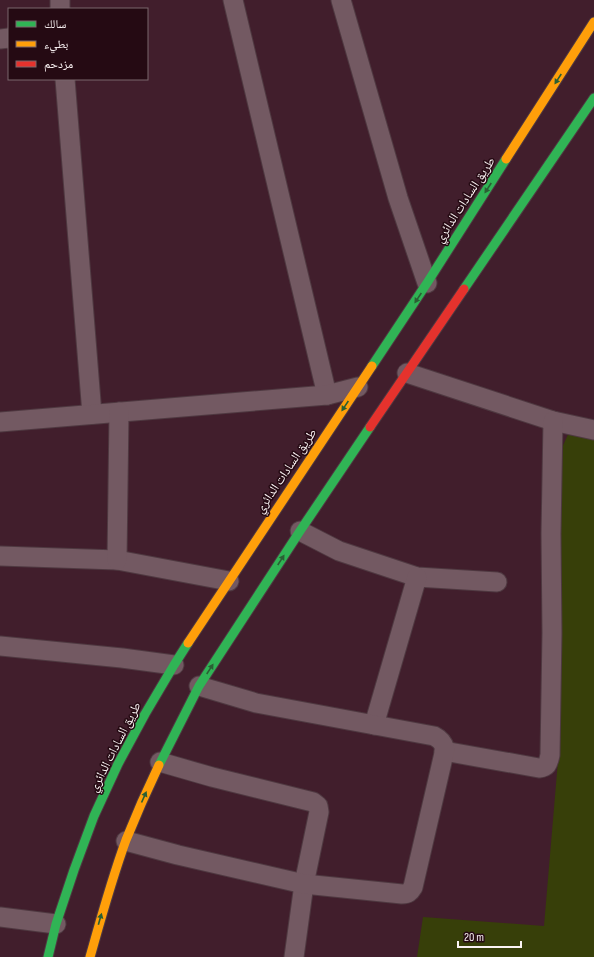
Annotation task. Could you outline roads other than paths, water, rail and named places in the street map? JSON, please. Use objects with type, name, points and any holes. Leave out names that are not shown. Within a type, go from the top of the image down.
[{"type":"highway","name":"طريق السادات الدائري","points":[[48,957],[56,924],[74,870],[97,810],[118,764],[138,726],[174,665],[228,581],[427,283],[594,22]]},
{"type":"highway","points":[[573,56],[580,53],[587,53]]},
{"type":"highway","points":[[90,957],[109,891],[126,841],[142,801],[199,686],[300,531],[406,373],[594,98]]},
{"type":"street","points":[[233,0],[327,395]]},
{"type":"street","points":[[341,0],[398,198],[427,283]]},
{"type":"street","points":[[65,80],[92,414]]},
{"type":"street","points":[[406,373],[553,421],[594,430]]},
{"type":"street","points":[[0,422],[327,395],[358,387]]},
{"type":"street","points":[[118,560],[119,412]]},
{"type":"street","points":[[444,751],[539,768],[544,767],[547,764],[550,755],[553,421]]},
{"type":"street","points":[[300,531],[339,551],[417,577],[496,582]]},
{"type":"street","points":[[0,556],[118,560],[228,581]]},
{"type":"street","points":[[374,724],[417,577]]},
{"type":"street","points":[[0,646],[174,665]]},
{"type":"street","points":[[126,841],[178,856],[304,884],[402,894],[407,894],[413,887],[444,751],[444,744],[442,740],[434,736],[374,724],[256,703],[199,686]]},
{"type":"street","points":[[160,762],[212,777],[313,802],[318,806],[319,812],[304,884],[294,957]]},
{"type":"street","points":[[0,917],[56,924]]}]
